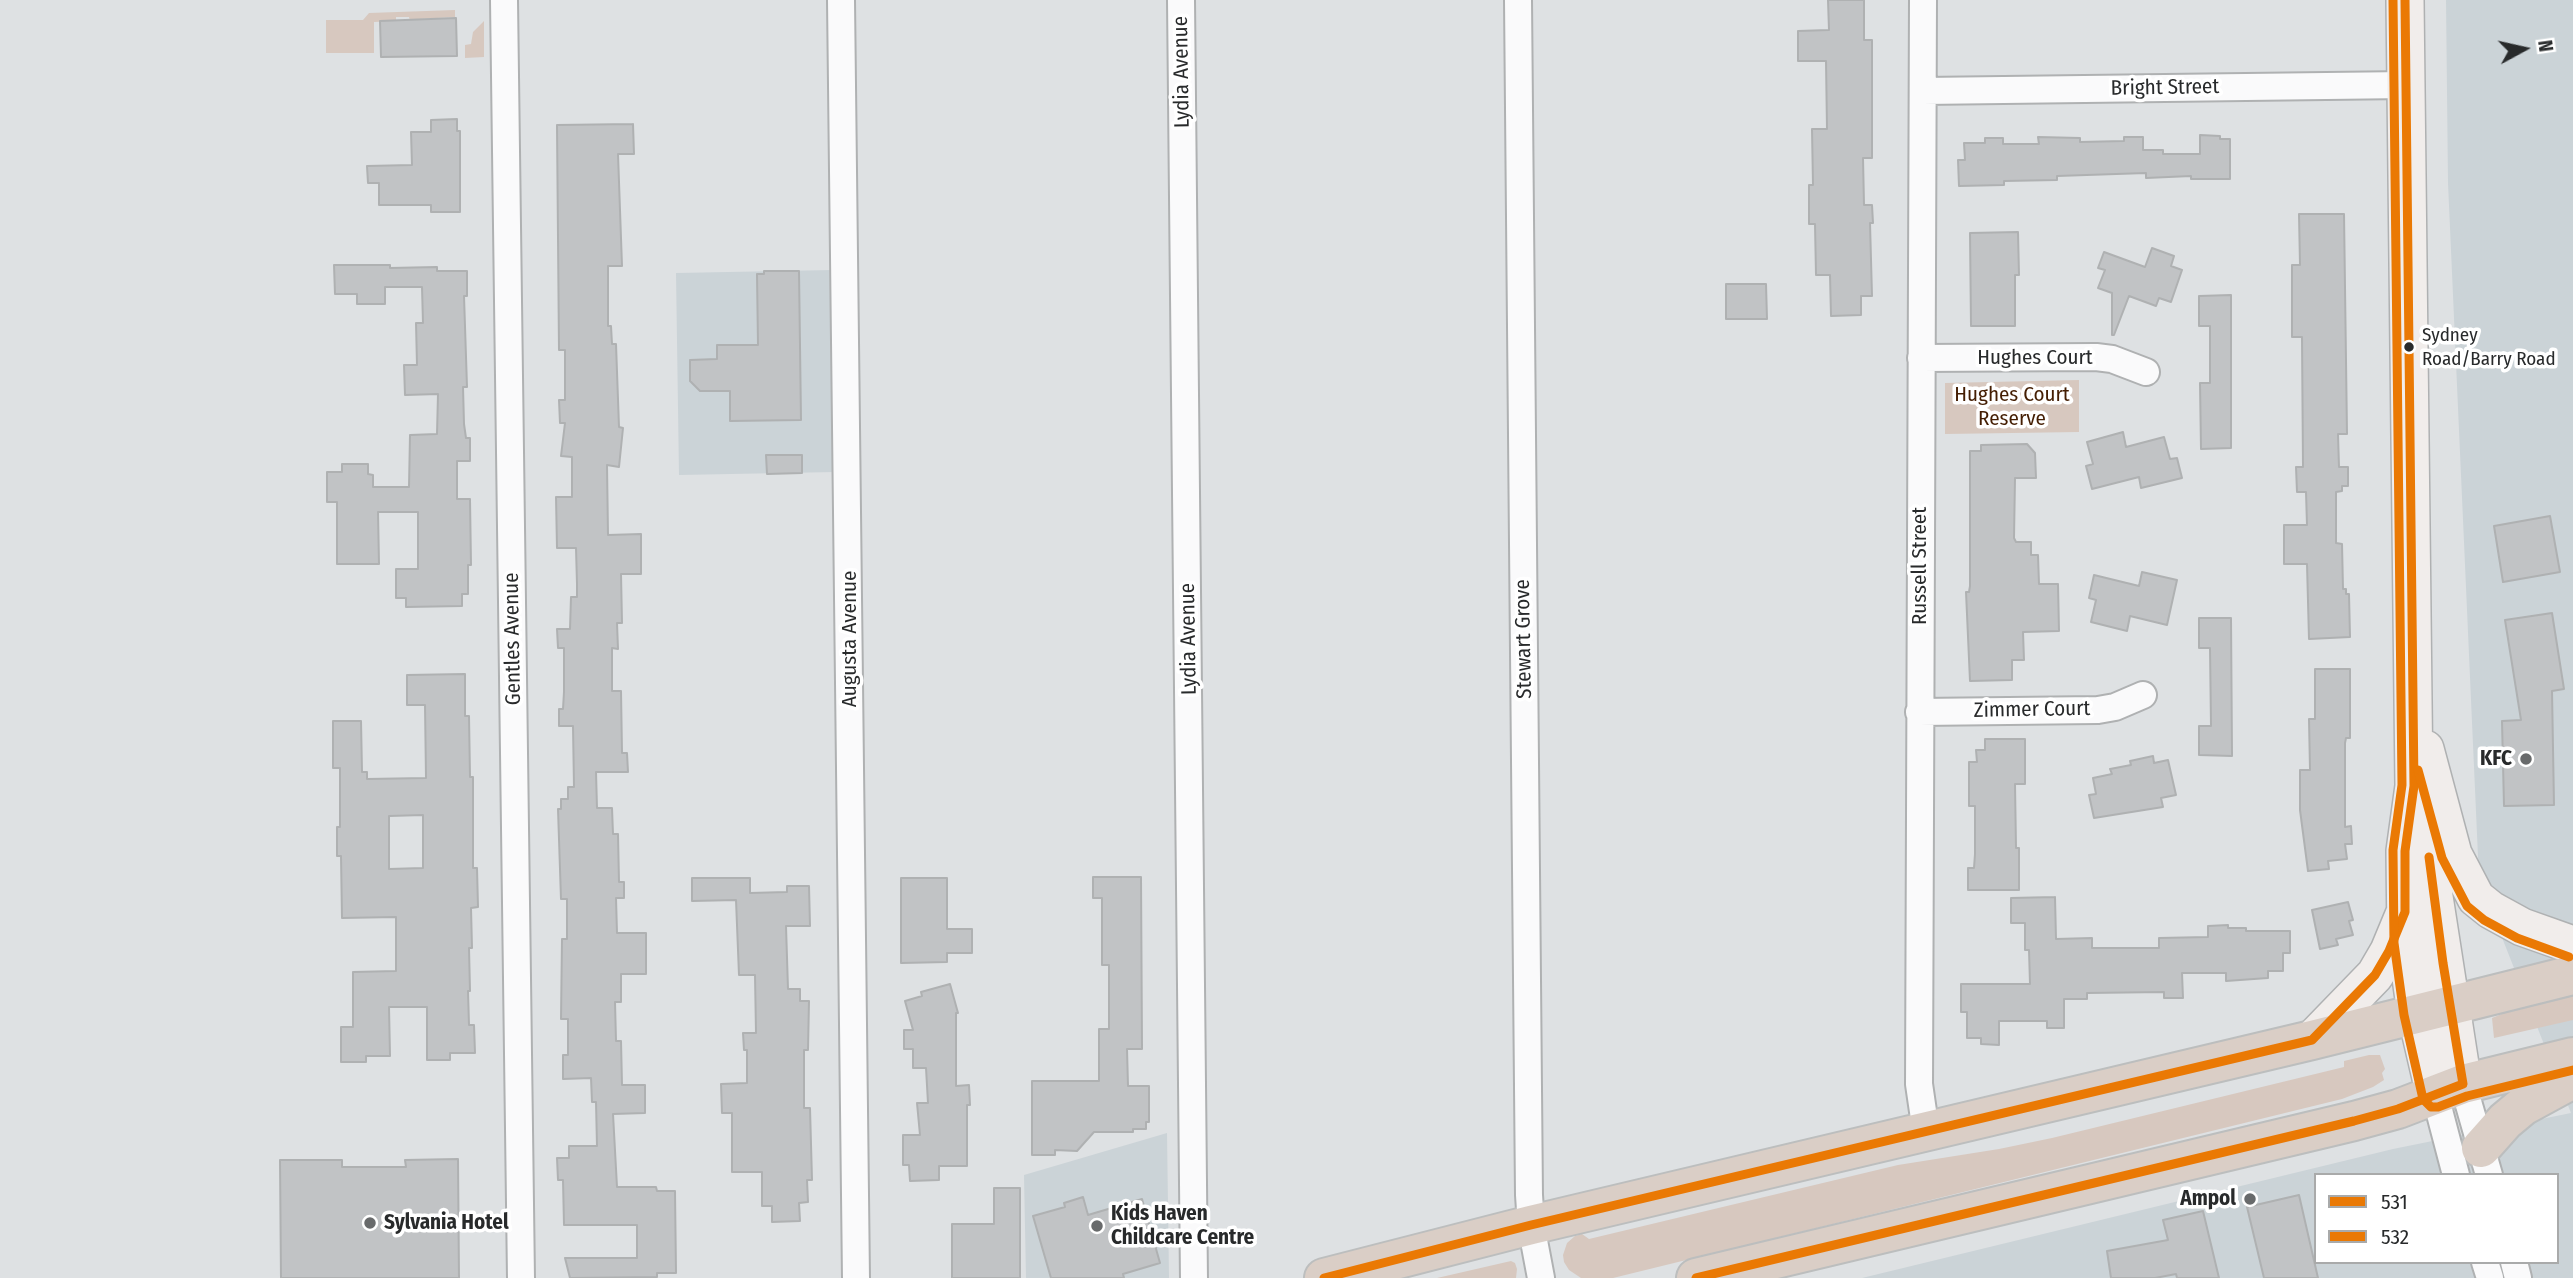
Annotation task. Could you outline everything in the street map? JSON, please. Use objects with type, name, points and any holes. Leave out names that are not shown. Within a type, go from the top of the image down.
[{"type":"highway","points":[[1324,1278],[1531,1225],[2312,1040],[2573,975]]},
{"type":"highway","points":[[1696,1278],[2354,1121],[2398,1109],[2449,1090],[2573,1057]]},
{"type":"highway","points":[[2475,1166],[2505,1121],[2523,1106],[2573,1079]]},
{"type":"main road","points":[[2405,0],[2414,704],[2414,786],[2405,851],[2406,943],[2433,1009],[2449,1090]]},
{"type":"main road","points":[[2414,704],[2453,854],[2476,898],[2491,910],[2522,927],[2573,945]]},
{"type":"main road","points":[[2414,786],[2436,897],[2433,1009]]},
{"type":"main road","points":[[2312,1040],[2375,975],[2389,951],[2405,912]]},
{"type":"street","name":"Gentles Avenue","points":[[504,0],[521,1278]]},
{"type":"street","name":"Augusta Avenue","points":[[841,0],[856,1278]]},
{"type":"street","name":"Lydia Avenue","points":[[1181,0],[1195,1278]]},
{"type":"street","name":"Stewart Grove","points":[[1518,0],[1531,1225],[1541,1278]]},
{"type":"street","name":"Russell Street","points":[[1923,0],[1919,1084],[1926,1132]]},
{"type":"street","name":"Bright Street","points":[[1923,91],[2407,85]]},
{"type":"street","name":"Hughes Court","points":[[1921,358],[2096,357],[2112,359],[2146,372]]},
{"type":"street","name":"Zimmer Court","points":[[1919,712],[2098,710],[2143,695]]},
{"type":"street","points":[[2449,1090],[2475,1166]]},
{"type":"street","points":[[2449,1090],[2475,1166]]},
{"type":"shaded area","points":[[2446,0],[2573,0],[2573,1278],[1862,1278],[2393,1149],[2571,1113],[2479,879],[2448,183]]},
{"type":"shaded area","points":[[833,270],[836,472],[679,475],[676,273]]},
{"type":"shaded area","name":"Kids Haven Childcare Centre","points":[[1167,1133],[1169,1278],[1026,1278],[1024,1175]]},
{"type":"green space","points":[[455,10],[455,17],[410,21],[409,17],[396,17],[396,21],[374,22],[374,53],[326,53],[326,20],[363,20],[369,13]]},
{"type":"green space","points":[[484,21],[484,57],[465,58],[465,45],[471,44],[473,32]]},
{"type":"green space","name":"Hughes Court Reserve","points":[[2079,380],[2079,432],[1945,434],[1945,383]]},
{"type":"green space","points":[[2573,994],[2573,1020],[2494,1038],[2492,1018],[2519,1007]]},
{"type":"green space","points":[[2380,1055],[2385,1069],[2382,1073],[2384,1080],[2342,1099],[1613,1278],[1581,1278],[1569,1270],[1564,1262],[1567,1243],[1582,1234],[1589,1239],[1898,1165],[2052,1138],[2344,1067],[2344,1061]]},
{"type":"green space","points":[[1511,1261],[1517,1269],[1516,1278],[1437,1278]]},
{"type":"building","points":[[1828,0],[1864,0],[1864,40],[1872,40],[1872,158],[1863,158],[1864,205],[1872,205],[1872,296],[1861,296],[1861,315],[1831,316],[1830,275],[1816,275],[1815,224],[1809,224],[1809,185],[1813,185],[1812,129],[1827,129],[1826,61],[1798,61],[1798,31],[1829,30]]},
{"type":"building","points":[[456,18],[457,56],[381,57],[380,21]]},
{"type":"building","points":[[457,119],[457,131],[460,131],[460,212],[431,212],[431,205],[379,205],[379,183],[368,183],[367,166],[412,165],[411,132],[431,132],[431,120]]},
{"type":"building","points":[[633,124],[634,154],[618,154],[622,266],[608,266],[608,326],[611,326],[612,344],[616,344],[619,427],[623,428],[619,467],[607,465],[608,535],[641,534],[641,574],[621,574],[622,623],[617,623],[618,649],[612,648],[612,691],[621,691],[622,753],[627,753],[628,772],[596,772],[597,808],[612,808],[613,834],[618,834],[619,882],[624,882],[624,898],[616,898],[617,933],[646,933],[646,974],[621,974],[621,1002],[615,1002],[616,1041],[621,1041],[622,1085],[645,1085],[645,1113],[613,1114],[617,1187],[656,1187],[657,1191],[675,1191],[676,1273],[657,1273],[657,1277],[570,1278],[565,1258],[637,1258],[637,1225],[564,1225],[563,1180],[558,1180],[557,1158],[569,1158],[569,1146],[597,1146],[596,1102],[592,1102],[591,1078],[563,1079],[563,1055],[568,1055],[568,1019],[561,1019],[562,939],[567,939],[567,899],[561,899],[558,809],[561,809],[561,799],[568,799],[568,787],[574,787],[573,726],[559,726],[559,709],[563,709],[564,648],[558,648],[557,629],[570,629],[571,597],[577,597],[577,584],[576,548],[557,548],[556,497],[572,497],[572,457],[561,456],[565,423],[560,423],[559,400],[565,400],[565,350],[559,350],[557,125]]},
{"type":"building","points":[[2200,135],[2230,139],[2230,179],[2191,179],[2191,176],[2146,178],[2146,173],[2057,176],[2057,180],[2004,181],[2004,185],[1959,186],[1958,160],[1965,160],[1964,143],[1985,143],[1985,138],[2003,138],[2003,144],[2039,144],[2038,137],[2080,138],[2080,142],[2124,141],[2124,137],[2143,137],[2143,150],[2163,150],[2163,154],[2200,154]]},
{"type":"building","points":[[2299,214],[2344,214],[2347,434],[2338,434],[2339,467],[2348,467],[2348,486],[2342,486],[2342,491],[2336,492],[2336,543],[2342,544],[2343,589],[2349,594],[2350,637],[2309,639],[2307,564],[2284,564],[2284,525],[2307,525],[2306,492],[2297,492],[2296,467],[2303,467],[2302,337],[2292,337],[2292,265],[2300,265]]},
{"type":"building","points":[[2018,232],[2019,275],[2015,275],[2015,326],[1971,326],[1970,233]]},
{"type":"building","points":[[2152,248],[2174,256],[2171,266],[2182,270],[2171,302],[2159,298],[2156,306],[2129,296],[2112,335],[2112,293],[2098,288],[2105,270],[2098,268],[2104,252],[2145,267]]},
{"type":"building","points":[[334,265],[437,267],[437,271],[467,271],[467,296],[464,296],[467,387],[463,387],[464,424],[466,438],[470,438],[470,461],[457,461],[457,499],[470,499],[471,565],[468,565],[468,594],[462,594],[462,606],[406,607],[406,598],[396,598],[396,569],[418,569],[418,512],[378,512],[379,564],[337,564],[337,502],[327,502],[327,472],[342,472],[342,464],[368,464],[368,474],[373,475],[373,487],[409,487],[410,435],[437,434],[438,394],[405,395],[404,365],[417,365],[416,323],[423,323],[422,287],[385,287],[385,304],[357,304],[357,294],[335,294]]},
{"type":"building","points":[[764,271],[799,271],[801,420],[730,421],[730,391],[700,391],[690,381],[690,360],[717,359],[717,345],[758,345],[757,274],[764,274]]},
{"type":"building","points":[[1726,284],[1766,284],[1767,319],[1726,319]]},
{"type":"building","points":[[2231,295],[2231,448],[2201,449],[2200,383],[2210,383],[2210,326],[2199,326],[2199,296]]},
{"type":"building","points":[[2123,432],[2126,447],[2164,437],[2170,459],[2177,458],[2182,478],[2141,488],[2139,477],[2092,489],[2086,466],[2093,464],[2087,442]]},
{"type":"building","points":[[2027,444],[2035,453],[2036,478],[2015,478],[2014,538],[2016,542],[2031,542],[2031,555],[2038,555],[2039,584],[2058,584],[2059,631],[2023,632],[2024,660],[2012,660],[2012,680],[1970,681],[1966,592],[1969,592],[1970,586],[1970,451],[1981,451],[1981,445]]},
{"type":"building","points":[[766,455],[802,455],[802,473],[767,474]]},
{"type":"building","points":[[2550,516],[2560,572],[2503,582],[2494,526]]},
{"type":"building","points":[[2142,572],[2177,580],[2167,625],[2130,616],[2127,631],[2091,622],[2096,600],[2089,598],[2094,575],[2139,586]]},
{"type":"building","points":[[2552,613],[2564,689],[2552,691],[2554,805],[2504,806],[2502,721],[2521,720],[2505,620]]},
{"type":"building","points":[[2199,618],[2231,618],[2232,756],[2199,755],[2199,726],[2211,726],[2210,648],[2199,648]]},
{"type":"building","points":[[2315,669],[2350,669],[2350,738],[2346,738],[2345,743],[2345,827],[2351,826],[2352,844],[2345,844],[2347,859],[2328,861],[2329,869],[2308,871],[2300,810],[2300,770],[2310,770],[2309,719],[2315,719]]},
{"type":"building","points":[[465,674],[465,716],[469,716],[470,777],[473,777],[473,868],[477,868],[478,907],[471,908],[472,948],[469,948],[468,991],[469,1025],[474,1025],[475,1053],[450,1053],[450,1060],[427,1060],[427,1007],[389,1007],[390,1056],[366,1056],[366,1062],[341,1062],[341,1027],[353,1027],[353,972],[396,971],[396,917],[342,918],[341,856],[337,856],[340,768],[333,768],[333,721],[361,721],[362,772],[367,772],[367,779],[426,778],[425,705],[407,705],[407,675]],"holes":[[[423,815],[423,868],[389,869],[389,816]]]},
{"type":"building","points":[[1985,739],[2025,739],[2025,784],[2015,784],[2019,890],[1968,890],[1968,868],[1974,868],[1975,854],[1975,806],[1969,806],[1969,762],[1977,762],[1976,750],[1985,750]]},
{"type":"building","points":[[2153,756],[2154,763],[2168,760],[2176,795],[2161,798],[2163,807],[2094,818],[2089,795],[2096,794],[2093,778],[2112,774],[2110,769],[2131,765],[2130,761]]},
{"type":"building","points":[[1093,877],[1141,877],[1142,1049],[1127,1049],[1128,1086],[1149,1086],[1149,1122],[1146,1122],[1146,1129],[1133,1129],[1133,1132],[1094,1132],[1077,1151],[1055,1150],[1055,1155],[1032,1155],[1032,1081],[1099,1081],[1099,1029],[1109,1029],[1109,965],[1102,965],[1102,898],[1093,898]]},
{"type":"building","points":[[692,878],[750,878],[750,893],[787,892],[787,886],[809,886],[810,926],[786,926],[788,989],[800,989],[800,1001],[809,1001],[808,1050],[804,1050],[804,1108],[810,1108],[812,1180],[807,1180],[808,1202],[799,1203],[800,1221],[772,1222],[772,1206],[762,1206],[762,1172],[732,1172],[732,1113],[722,1113],[721,1084],[747,1083],[747,1050],[744,1050],[743,1033],[756,1033],[755,975],[739,975],[736,900],[692,901]]},
{"type":"building","points":[[901,878],[947,878],[947,929],[972,929],[972,953],[947,953],[947,962],[901,963]]},
{"type":"building","points":[[2055,897],[2056,939],[2092,938],[2092,948],[2159,948],[2159,938],[2208,937],[2208,926],[2228,925],[2228,928],[2246,928],[2246,931],[2290,931],[2290,953],[2283,953],[2283,971],[2268,971],[2268,978],[2226,981],[2226,973],[2182,973],[2183,998],[2164,998],[2164,992],[2087,993],[2087,999],[2064,999],[2064,1028],[2047,1028],[2047,1021],[1999,1021],[1999,1045],[1981,1044],[1981,1038],[1967,1038],[1967,1012],[1961,1012],[1961,984],[2030,984],[2029,950],[2025,950],[2025,923],[2011,923],[2011,898]]},
{"type":"building","points":[[2348,902],[2353,920],[2349,921],[2353,935],[2336,939],[2338,945],[2320,949],[2312,910]]},
{"type":"building","points":[[950,984],[958,1013],[956,1086],[969,1085],[967,1166],[939,1166],[939,1180],[910,1181],[909,1165],[903,1165],[903,1135],[920,1135],[917,1103],[928,1103],[926,1068],[913,1068],[913,1049],[904,1049],[904,1030],[913,1030],[905,1001],[922,996],[921,992]]},
{"type":"building","name":"Sylvania Hotel","points":[[458,1159],[459,1278],[281,1278],[280,1160],[342,1160],[342,1167],[406,1167],[405,1160]]},
{"type":"building","points":[[994,1188],[1020,1188],[1020,1278],[952,1278],[952,1224],[994,1224]]},
{"type":"building","points":[[2299,1195],[2318,1278],[2264,1278],[2247,1207]]},
{"type":"building","points":[[1083,1197],[1088,1215],[1142,1199],[1160,1263],[1123,1274],[1124,1278],[1051,1278],[1033,1216],[1065,1207],[1064,1203]]},
{"type":"building","points":[[2203,1211],[2219,1278],[2177,1278],[2176,1274],[2155,1278],[2111,1278],[2107,1251],[2168,1240],[2163,1220]]},
{"type":"transit line","name":"532","points":[[2393,0],[2402,785],[2393,850],[2394,943],[2404,1015],[2423,1099],[2431,1107],[2573,1070]]},
{"type":"transit line","name":"531","points":[[1324,1278],[1531,1225],[2312,1040],[2375,975],[2389,951],[2405,912],[2405,851],[2414,786],[2405,0]]},
{"type":"transit line","name":"532","points":[[2418,770],[2442,858],[2467,906],[2484,920],[2517,938],[2569,957]]},
{"type":"transit line","name":"531","points":[[1696,1278],[2354,1121],[2398,1109],[2463,1084],[2429,857]]},
{"type":"place","name":"Sydney Road/Barry Road","points":[[2409,347]]},
{"type":"place","name":"KFC","points":[[2526,759]]},
{"type":"place","name":"Ampol","points":[[2250,1199]]},
{"type":"place","name":"Sylvania Hotel","points":[[370,1223]]},
{"type":"place","name":"Kids Haven Childcare Centre","points":[[1097,1226]]}]
